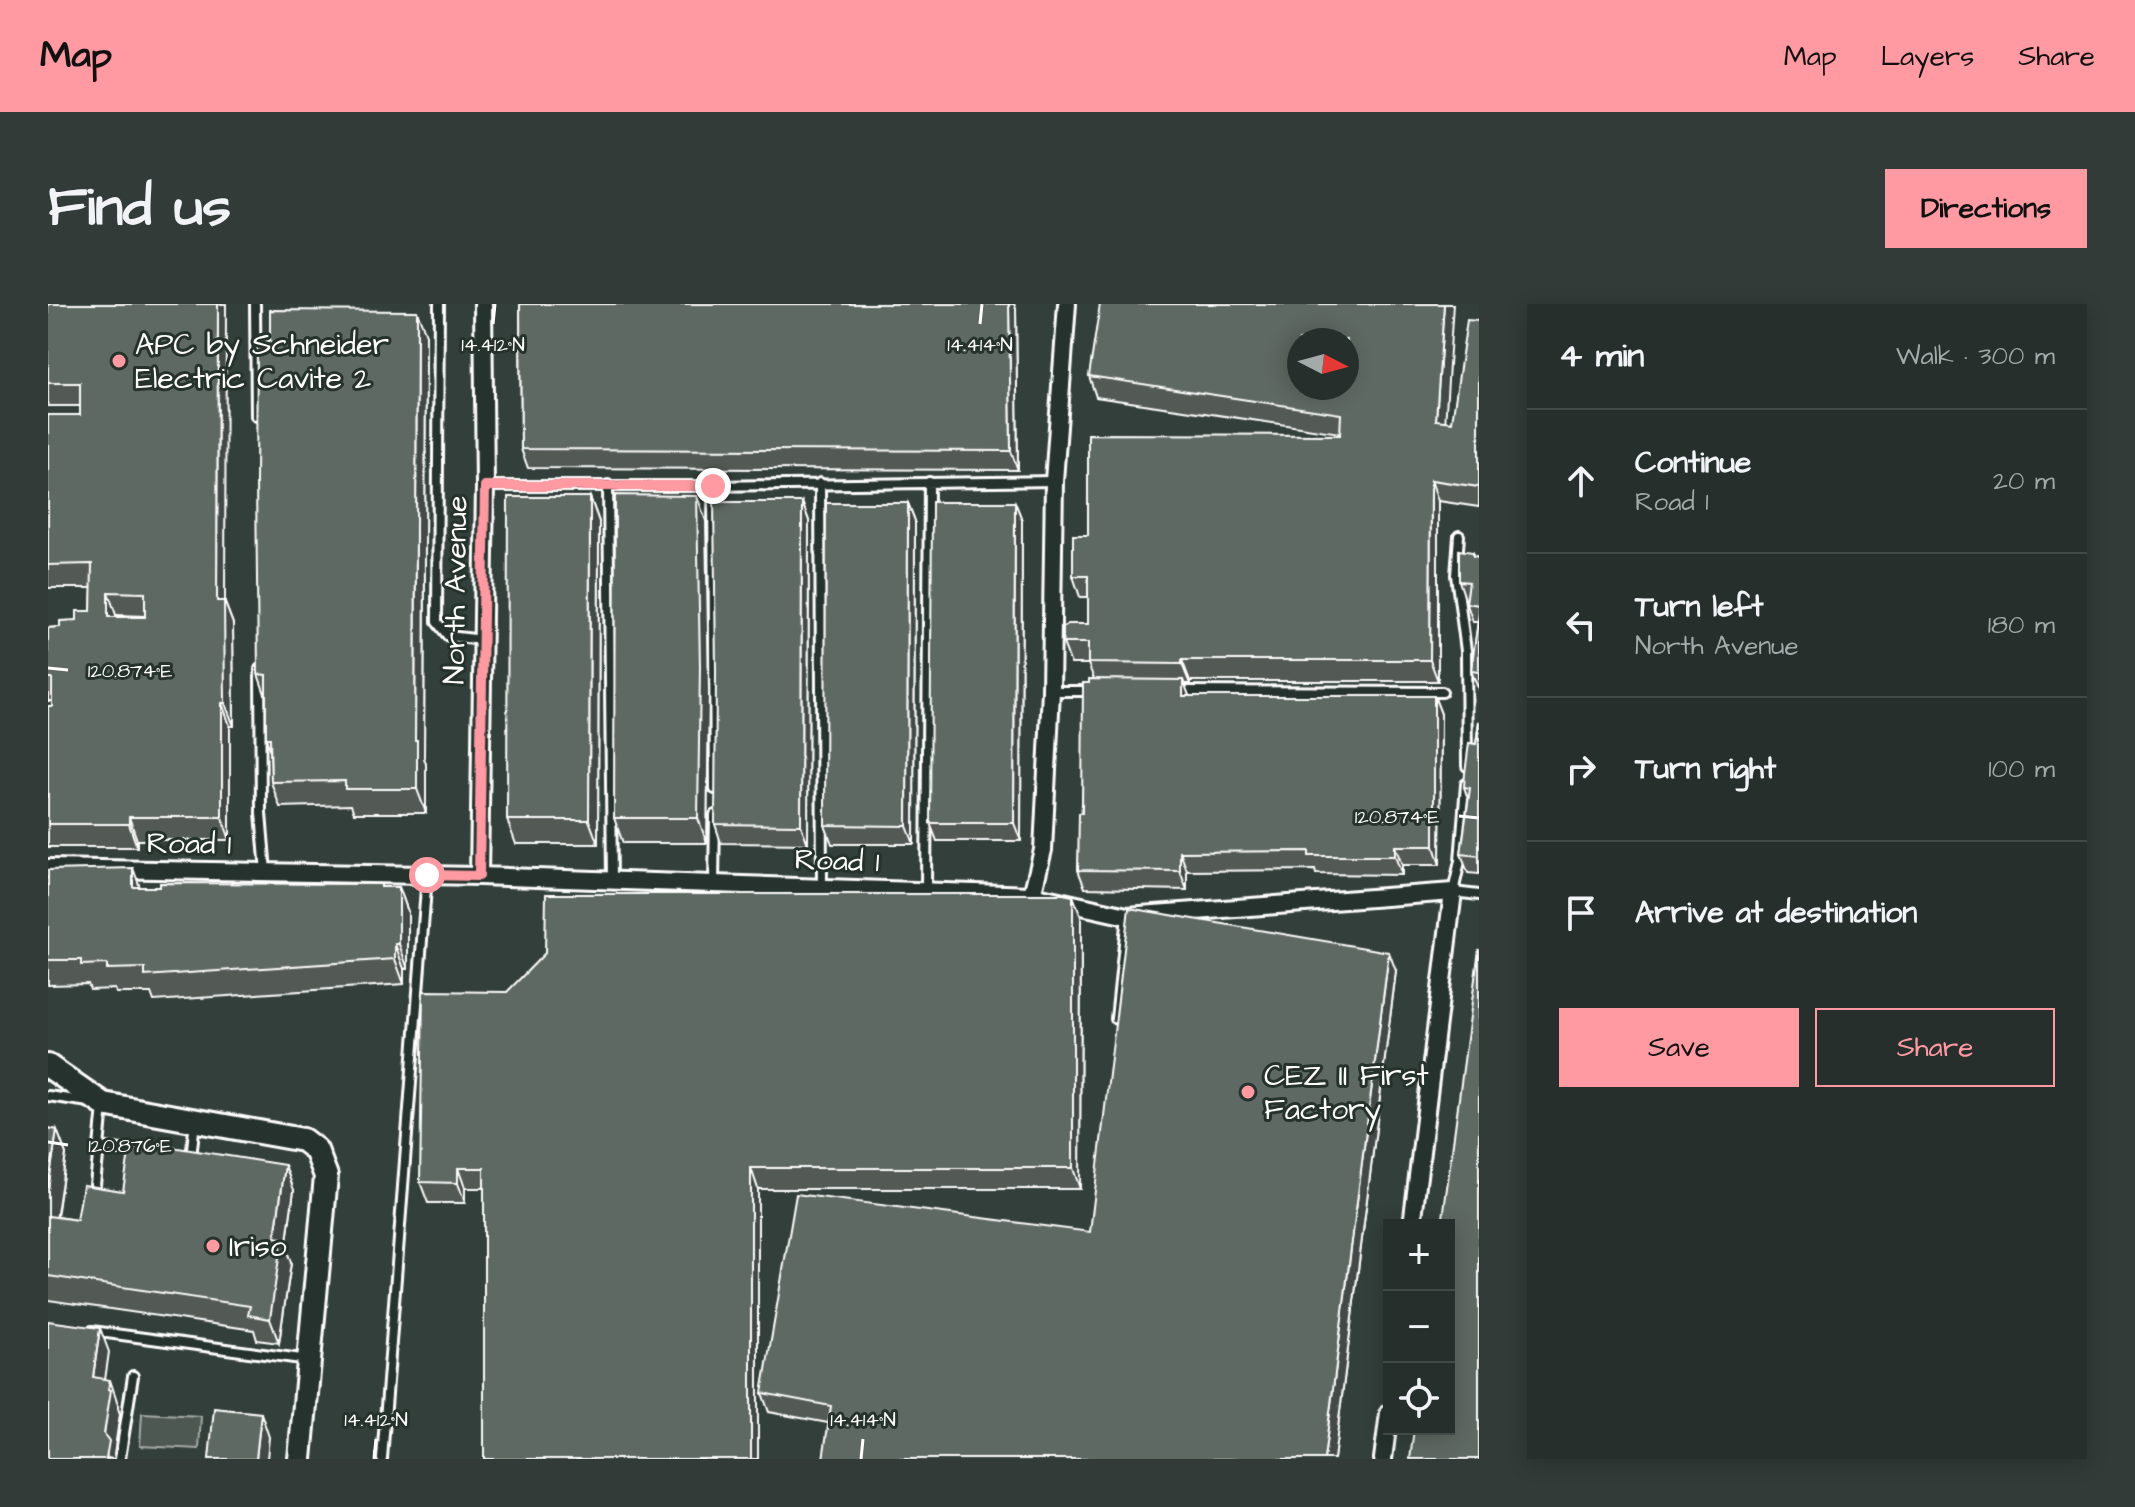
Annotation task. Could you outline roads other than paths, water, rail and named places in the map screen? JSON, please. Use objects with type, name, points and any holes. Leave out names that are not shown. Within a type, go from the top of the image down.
[{"type":"street","name":"North Avenue","points":[[479,876],[485,486],[483,304]]},
{"type":"street","points":[[1032,895],[1043,850],[1051,691],[1054,481],[1067,304]]},
{"type":"street","name":"Road 1","points":[[48,868],[479,876],[1032,895],[1127,916],[1453,892]]},
{"type":"street","points":[[1413,1219],[1453,892]]},
{"type":"street","points":[[48,1066],[103,1104],[303,1140],[316,1150],[326,1176],[300,1459]]},
{"type":"street","points":[[1383,1459],[1386,1435]]},
{"type":"lane","points":[[255,304],[256,431]]},
{"type":"lane","points":[[439,304],[437,622],[448,636],[483,640]]},
{"type":"lane","points":[[485,486],[1054,481]]},
{"type":"lane","points":[[926,891],[929,482]]},
{"type":"lane","points":[[820,483],[822,888]]},
{"type":"lane","points":[[608,485],[612,881]]},
{"type":"lane","points":[[713,486],[715,795]]},
{"type":"lane","points":[[1459,536],[1456,575],[1466,651],[1467,760],[1461,850],[1453,892],[1479,895]]},
{"type":"lane","points":[[259,654],[261,813],[266,872]]},
{"type":"lane","points":[[1051,691],[1098,691]]},
{"type":"lane","points":[[1161,691],[1442,692]]},
{"type":"lane","points":[[714,884],[715,810]]},
{"type":"lane","points":[[382,1459],[427,875]]},
{"type":"lane","points":[[1115,1025],[1127,916]]},
{"type":"lane","points":[[48,1096],[103,1104],[93,1203]]},
{"type":"lane","points":[[191,1158],[195,1120]]},
{"type":"lane","points":[[99,1147],[145,1153]]},
{"type":"lane","points":[[175,1156],[206,1160]]},
{"type":"lane","points":[[79,1329],[311,1360]]},
{"type":"lane","points":[[120,1459],[133,1376]]},
{"type":"place","name":"APC by Schneider Electric Cavite 2","points":[[119,361]]},
{"type":"place","name":"CEZ II First Factory","points":[[1248,1092]]},
{"type":"place","name":"Iriso","points":[[213,1246]]}]
